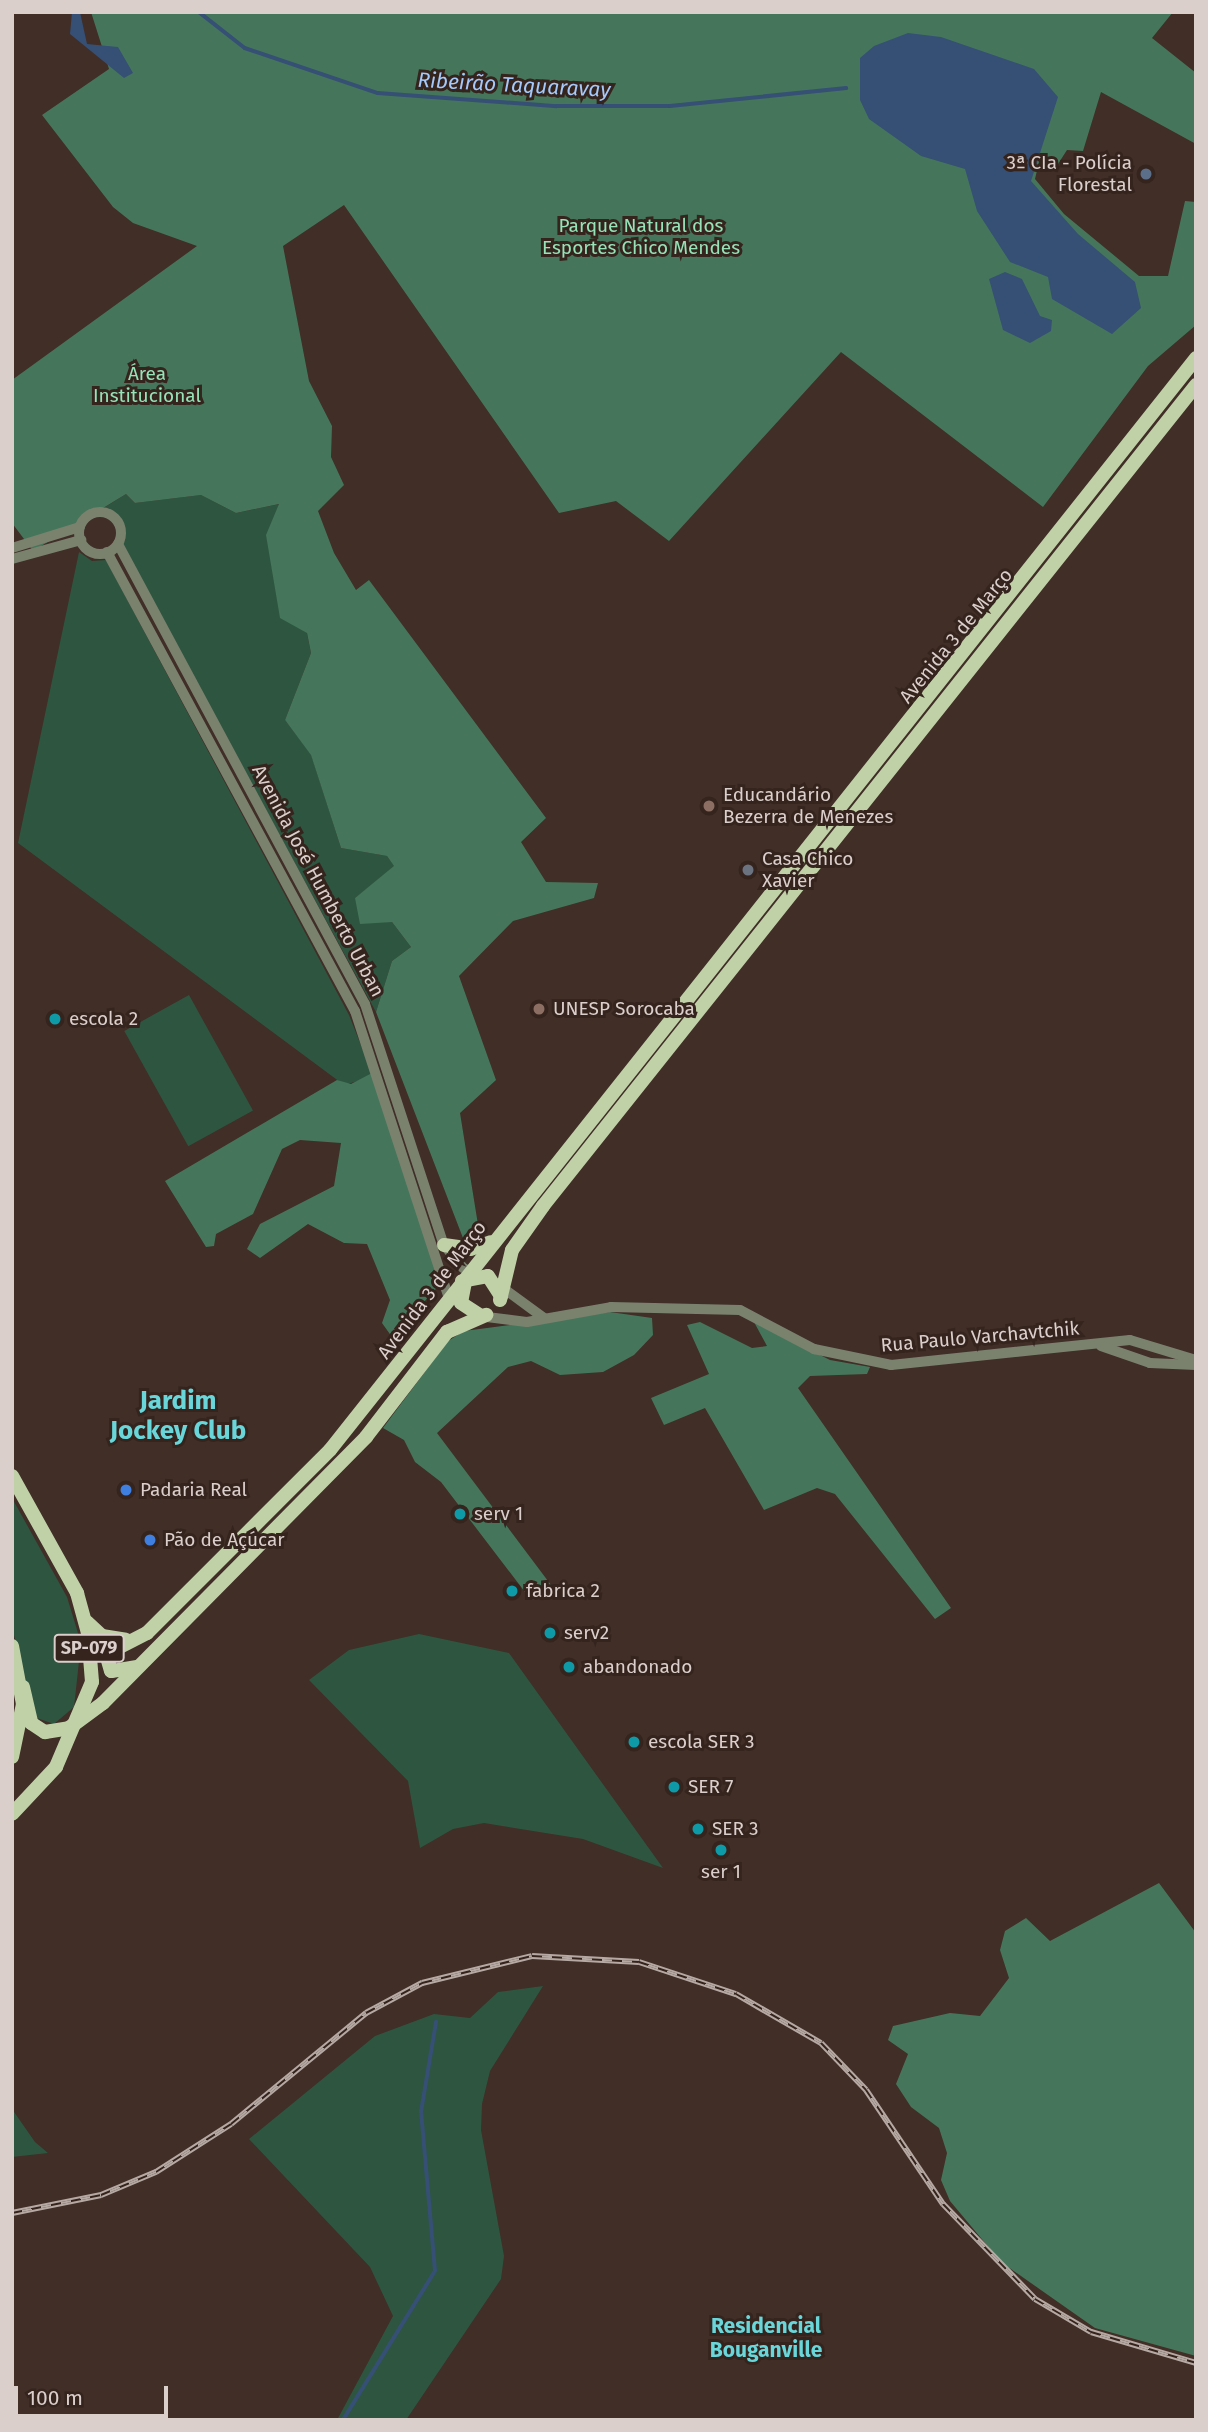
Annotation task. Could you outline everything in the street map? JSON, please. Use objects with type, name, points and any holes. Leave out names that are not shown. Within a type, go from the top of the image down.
[{"type":"main road","name":"Avenida 3 de Março","points":[[137,1667],[114,1672],[106,1665],[108,1650],[146,1633],[330,1450],[449,1298],[470,1276],[492,1241],[742,936],[1196,358]]},
{"type":"main road","name":"Avenida 3 de Março","points":[[80,1721],[366,1437],[447,1332],[482,1315],[504,1289],[524,1231],[1196,385]]},
{"type":"main road","points":[[742,936],[742,958]]},
{"type":"main road","points":[[444,1245],[471,1249],[492,1241]]},
{"type":"main road","points":[[482,1315],[460,1298],[470,1276],[504,1289]]},
{"type":"main road","name":"SP-079","points":[[12,1476],[85,1620],[92,1682],[80,1721],[56,1767],[12,1814]]},
{"type":"main road","points":[[12,1488],[38,1526]]},
{"type":"main road","points":[[85,1620],[102,1636],[128,1640]]},
{"type":"main road","points":[[12,1646],[27,1714],[39,1730],[55,1732],[80,1721]]},
{"type":"main road","points":[[12,1757],[23,1687]]},
{"type":"street","points":[[12,548],[80,527],[89,515],[111,515],[120,527],[118,544],[107,552],[92,552],[81,540],[80,527]]},
{"type":"street","points":[[12,559],[81,540]]},
{"type":"street","name":"Avenida José Humberto Urban","points":[[118,544],[365,1004],[444,1245],[470,1276]]},
{"type":"street","name":"Avenida José Humberto Urban","points":[[107,552],[355,1011],[449,1298]]},
{"type":"street","points":[[504,1289],[544,1318]]},
{"type":"street","name":"Rua Paulo Varchavtchik","points":[[482,1315],[544,1318],[611,1307],[740,1310],[814,1349],[891,1365],[1140,1341],[1196,1363]]},
{"type":"street","name":"Rua Paulo Varchavtchik","points":[[1095,1345],[1150,1363],[1196,1363]]},
{"type":"green space","points":[[91,12],[1173,12],[1152,38],[1196,73],[1196,144],[1101,92],[1083,151],[1067,150],[1058,164],[1040,158],[1035,179],[1064,214],[1139,276],[1168,276],[1185,201],[1196,202],[1196,325],[1148,366],[1043,507],[841,352],[669,541],[616,501],[559,513],[344,205],[283,246],[309,381],[332,426],[331,457],[344,485],[318,511],[334,553],[356,590],[369,580],[546,818],[521,842],[546,882],[598,883],[594,898],[513,921],[459,976],[496,1080],[460,1113],[479,1231],[463,1238],[376,1012],[392,961],[411,947],[392,922],[360,924],[355,898],[394,866],[387,856],[341,848],[311,755],[285,720],[311,653],[307,633],[280,618],[266,535],[279,504],[236,513],[201,495],[135,503],[126,494],[33,551],[12,523],[12,380],[197,246],[133,223],[113,207],[42,115],[109,69]]},
{"type":"green space","points":[[126,494],[135,503],[201,495],[236,513],[280,504],[311,653],[285,720],[311,754],[341,848],[387,856],[395,867],[355,898],[392,922],[411,947],[392,961],[376,1012],[122,546],[121,518],[102,509]]},
{"type":"green space","points":[[79,552],[92,561],[106,560],[349,1015],[372,1073],[365,1079],[344,1085],[18,843]]},
{"type":"green space","points":[[189,995],[253,1110],[188,1146],[124,1031]]},
{"type":"green space","points":[[372,1073],[444,1280],[392,1337],[382,1323],[390,1300],[367,1244],[344,1243],[308,1224],[260,1258],[247,1249],[260,1224],[334,1186],[341,1143],[300,1140],[282,1149],[253,1214],[216,1234],[214,1246],[206,1247],[165,1181],[337,1080],[351,1084]]},
{"type":"green space","points":[[610,1312],[652,1318],[653,1335],[634,1355],[603,1372],[560,1375],[531,1361],[508,1367],[437,1433],[551,1585],[546,1597],[531,1600],[441,1482],[415,1462],[404,1440],[383,1428],[448,1341],[464,1331]]},
{"type":"green space","points":[[700,1322],[752,1348],[767,1346],[754,1322],[830,1360],[870,1367],[867,1374],[810,1376],[798,1388],[951,1608],[935,1619],[835,1494],[817,1488],[764,1510],[705,1408],[664,1425],[651,1398],[709,1374],[687,1325]]},
{"type":"green space","points":[[12,1498],[67,1597],[81,1643],[74,1707],[54,1724],[34,1717],[12,1627]]},
{"type":"green space","points":[[419,1634],[509,1653],[663,1868],[583,1839],[484,1823],[453,1829],[420,1848],[408,1781],[309,1680],[349,1650]]},
{"type":"green space","points":[[1159,1883],[1196,1933],[1196,2356],[1095,2328],[1001,2262],[950,2201],[941,2180],[947,2153],[939,2128],[911,2107],[896,2084],[908,2054],[888,2040],[893,2026],[950,2013],[980,2016],[1009,1978],[1000,1950],[1005,1931],[1026,1918],[1050,1941]]},
{"type":"green space","points":[[543,1986],[490,2071],[482,2104],[481,2130],[504,2256],[501,2279],[406,2420],[337,2420],[393,2316],[370,2267],[249,2139],[375,2036],[434,2014],[470,2018],[498,1992]]},
{"type":"green space","points":[[12,2109],[35,2142],[48,2153],[12,2157]]},
{"type":"water","points":[[72,12],[80,12],[87,44],[118,47],[133,73],[124,78],[70,34]]},
{"type":"water","points":[[908,33],[941,37],[1034,69],[1058,97],[1031,181],[1078,234],[1135,282],[1141,308],[1112,334],[1052,299],[1048,277],[1010,262],[977,211],[965,169],[921,156],[869,119],[860,100],[860,58],[874,46]]},
{"type":"water","points":[[1005,272],[1022,279],[1040,316],[1052,320],[1051,331],[1030,343],[1003,330],[989,279]]},
{"type":"waterway","name":"Ribeirão Taquaravay","points":[[199,12],[245,48],[378,93],[557,106],[670,106],[846,88]]},
{"type":"waterway","points":[[343,2420],[435,2271],[421,2112],[436,2022]]},
{"type":"railway","points":[[12,2213],[101,2195],[156,2172],[231,2124],[366,2013],[422,1983],[532,1956],[639,1962],[736,1994],[821,2043],[866,2090],[943,2204],[1035,2299],[1091,2332],[1196,2363]]},
{"type":"place","name":"3ª CIa - Polícia Florestal","points":[[1146,174]]},
{"type":"place","name":"Educandário Bezerra de Menezes","points":[[709,806]]},
{"type":"place","name":"Casa Chico Xavier","points":[[748,870]]},
{"type":"place","name":"UNESP Sorocaba","points":[[539,1009]]},
{"type":"place","name":"escola 2","points":[[55,1019]]},
{"type":"place","name":"Padaria Real","points":[[126,1490]]},
{"type":"place","name":"serv 1","points":[[460,1514]]},
{"type":"place","name":"Pão de Açúcar","points":[[150,1540]]},
{"type":"place","name":"fabrica 2","points":[[512,1591]]},
{"type":"place","name":"serv2","points":[[550,1633]]},
{"type":"place","name":"abandonado","points":[[569,1667]]},
{"type":"place","name":"escola SER 3","points":[[634,1742]]},
{"type":"place","name":"SER 7","points":[[674,1787]]},
{"type":"place","name":"SER 3","points":[[698,1829]]},
{"type":"place","name":"ser 1","points":[[721,1850]]},
{"type":"district","name":"Jardim Jockey Club","points":[[178,1416]]},
{"type":"district","name":"Residencial Bouganville","points":[[766,2338]]},
{"type":"park label","name":"Parque Natural dos Esportes Chico Mendes","points":[[641,237]]},
{"type":"park label","name":"Área Institucional","points":[[147,385]]}]
